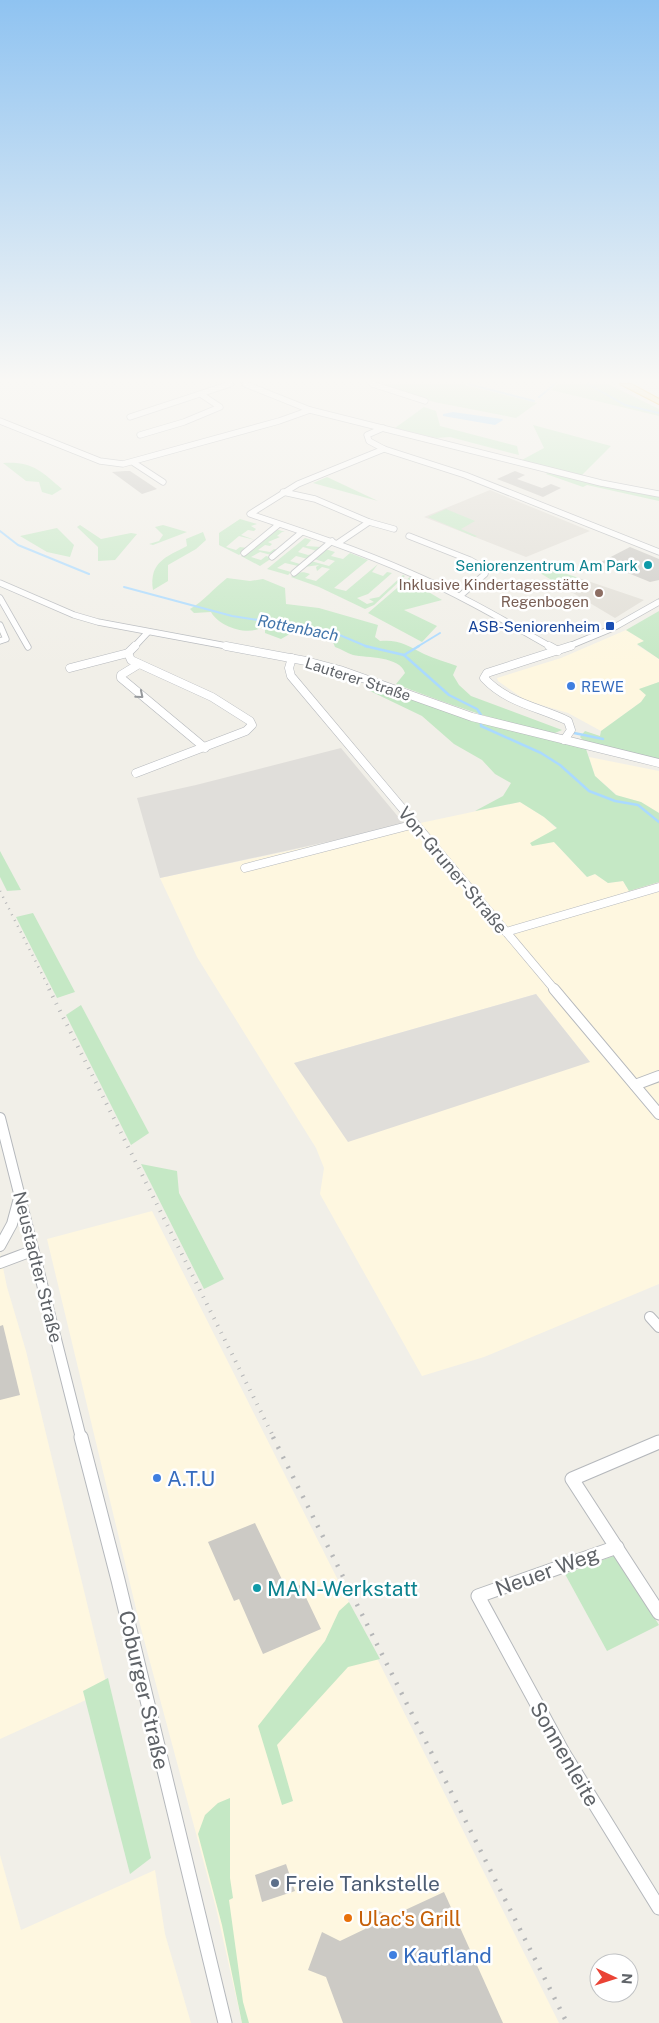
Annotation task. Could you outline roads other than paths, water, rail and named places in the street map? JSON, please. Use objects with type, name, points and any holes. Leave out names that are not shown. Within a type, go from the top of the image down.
[{"type":"street","points":[[158,478],[163,482]]},
{"type":"street","points":[[312,478],[283,492],[250,514],[278,525],[335,542],[387,562],[460,596],[558,651]]},
{"type":"street","points":[[475,478],[659,552]]},
{"type":"street","points":[[583,478],[659,494]]},
{"type":"street","points":[[283,492],[315,499],[369,522],[394,529]]},
{"type":"street","points":[[294,573],[335,542],[369,522]]},
{"type":"street","points":[[244,552],[278,525]]},
{"type":"street","points":[[272,557],[302,532]]},
{"type":"street","points":[[409,536],[470,560],[486,570],[485,574],[476,579],[469,589],[460,596]]},
{"type":"street","name":"Lauterer Straße","points":[[0,583],[74,614],[148,632],[292,658],[340,670],[472,717],[659,763]]},
{"type":"street","points":[[0,598],[28,647]]},
{"type":"street","points":[[564,740],[571,730],[568,721],[506,698],[484,678],[487,673],[558,651],[605,632],[659,602]]},
{"type":"street","points":[[0,625],[6,640],[0,641]]},
{"type":"street","points":[[70,668],[128,653],[148,632]]},
{"type":"street","points":[[128,653],[131,660],[212,697],[252,723],[250,729],[246,731],[136,773]]},
{"type":"street","name":"Von-Gruner-Straße","points":[[292,658],[290,675],[659,1114]]},
{"type":"street","points":[[139,664],[121,676],[121,678],[205,748]]},
{"type":"street","points":[[245,868],[414,824]]},
{"type":"street","points":[[506,932],[659,887]]},
{"type":"street","points":[[632,1081],[659,1076]]},
{"type":"street","name":"Neustadter Straße","points":[[0,1118],[32,1251],[61,1357]]},
{"type":"street","points":[[0,1246],[12,1224],[20,1196]]},
{"type":"street","points":[[0,1263],[32,1251]]},
{"type":"street","points":[[650,1317],[659,1327]]},
{"type":"street","name":"Coburger Straße","points":[[61,1357],[118,1580],[225,2023]]},
{"type":"street","points":[[659,1442],[572,1479],[659,1613]]},
{"type":"street","name":"Neuer Weg","points":[[478,1596],[617,1547]]},
{"type":"street","name":"Sonnenleite","points":[[478,1596],[540,1714],[622,1853],[659,1908]]},
{"type":"waterway","name":"Rottenbach","points":[[0,531],[18,545],[89,574]]},
{"type":"waterway","name":"Rottenbach","points":[[124,587],[232,616],[330,631],[366,646]]},
{"type":"waterway","points":[[417,647],[440,633]]},
{"type":"waterway","name":"Rottenbach","points":[[366,646],[404,655]]},
{"type":"waterway","points":[[404,655],[419,646]]},
{"type":"waterway","name":"Rottenbach","points":[[404,655],[449,695],[477,709],[481,715]]},
{"type":"waterway","name":"Rottenbach","points":[[481,723],[481,726],[541,753],[560,765],[589,791],[615,801],[638,805],[659,822]]},
{"type":"waterway","name":"Rottenbach","points":[[574,733],[603,739]]},
{"type":"railway","points":[[0,891],[50,990]]},
{"type":"railway","points":[[49,989],[274,1438]]},
{"type":"railway","points":[[273,1437],[567,2023]]},
{"type":"place","name":"Seniorenzentrum Am Park","points":[[648,565]]},
{"type":"place","name":"Inklusive Kindertagesstätte Regenbogen","points":[[599,593]]},
{"type":"place","name":"ASB-Seniorenheim","points":[[610,626]]},
{"type":"place","name":"REWE","points":[[571,686]]},
{"type":"place","name":"A.T.U","points":[[157,1478]]},
{"type":"place","name":"MAN-Werkstatt","points":[[257,1588]]},
{"type":"place","name":"Freie Tankstelle","points":[[275,1883]]},
{"type":"place","name":"Ulac's Grill","points":[[348,1918]]},
{"type":"place","name":"Kaufland","points":[[393,1955]]}]
